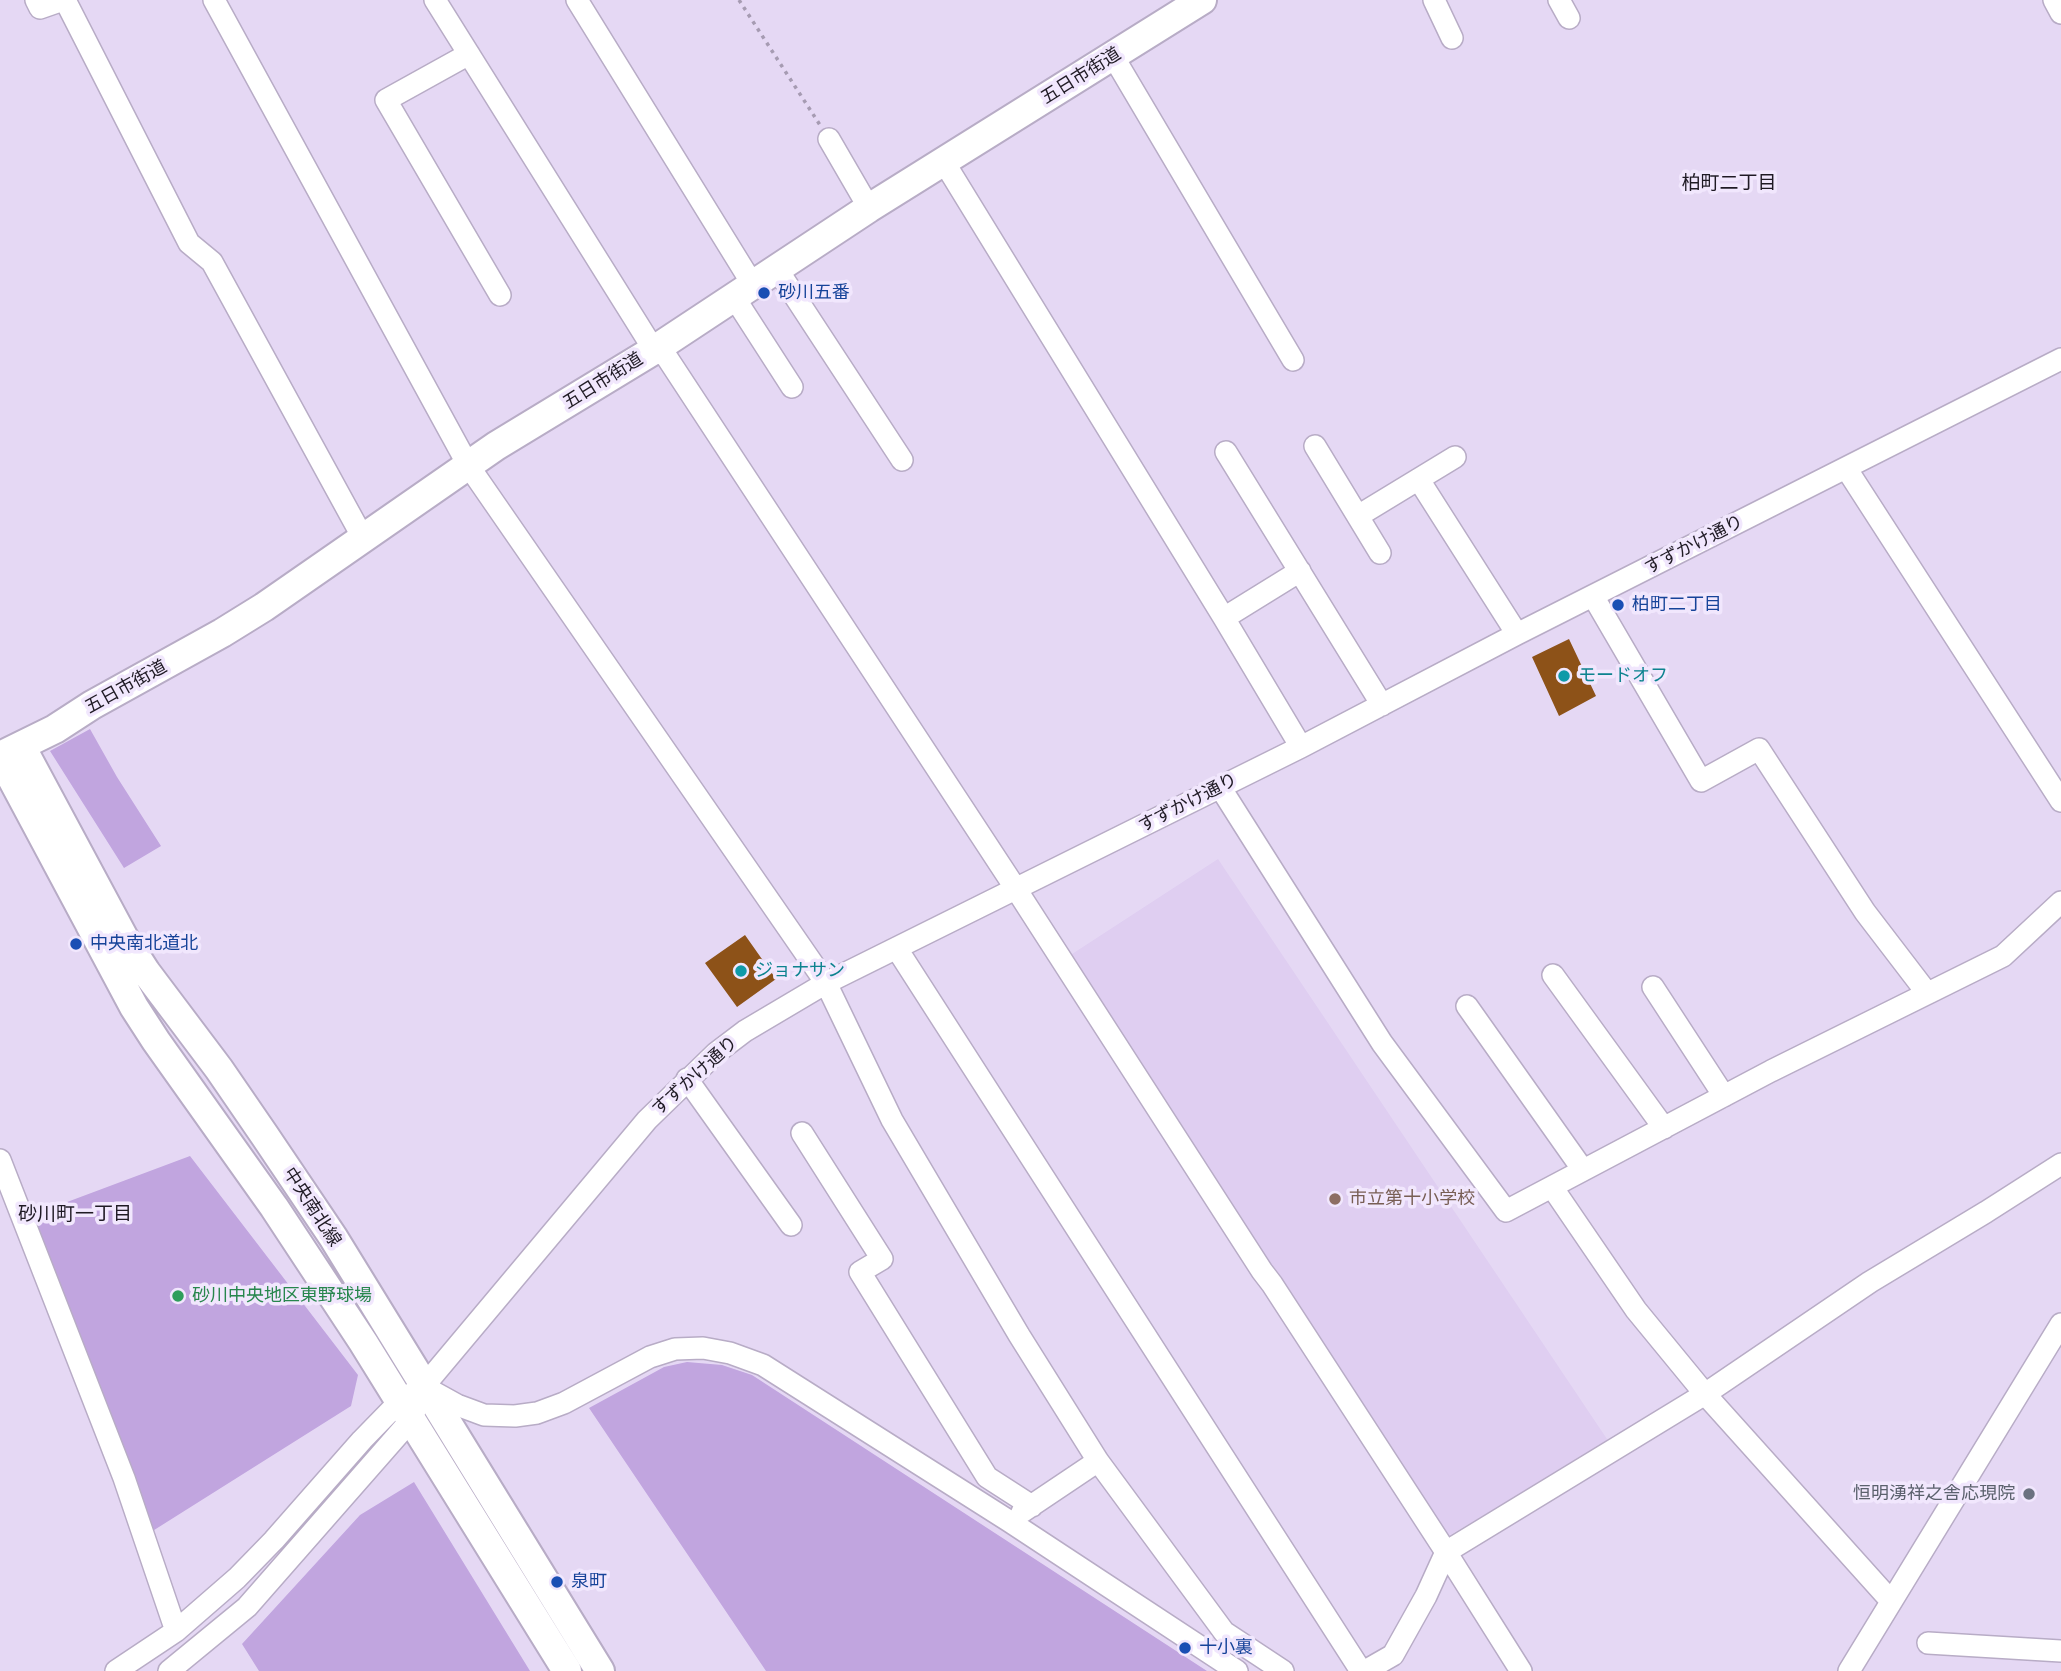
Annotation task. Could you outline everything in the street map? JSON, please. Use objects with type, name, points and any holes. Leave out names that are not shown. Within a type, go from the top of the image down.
[{"type":"main road","name":"五日市街道","points":[[7,752],[55,729],[105,697],[222,633],[468,466],[654,350],[869,208],[1202,0]]},
{"type":"main road","name":"中央南北線","points":[[7,752],[146,972],[219,1069],[333,1237],[600,1671]]},
{"type":"main road","name":"中央南北線","points":[[7,752],[134,1007],[281,1218],[406,1410],[567,1671]]},
{"type":"street","points":[[36,0],[40,8],[64,0],[189,243],[212,262],[363,538]]},
{"type":"street","points":[[214,0],[468,466],[826,983],[892,1119],[1019,1335],[1098,1461],[1224,1632],[1283,1671]]},
{"type":"street","points":[[435,0],[654,350],[666,356],[1016,889],[1521,1671]]},
{"type":"street","points":[[577,0],[744,291],[792,387]]},
{"type":"street","points":[[1434,0],[1452,38]]},
{"type":"street","points":[[2054,0],[2061,13]]},
{"type":"street","points":[[469,54],[386,100],[500,295]]},
{"type":"street","points":[[1113,56],[1293,360]]},
{"type":"street","points":[[829,139],[869,208]]},
{"type":"street","points":[[944,162],[1301,747]]},
{"type":"street","points":[[777,269],[902,460]]},
{"type":"street","name":"すずかけ通り","points":[[406,1410],[647,1119],[687,1079],[745,1031],[826,983],[1301,747],[2061,359]]},
{"type":"street","points":[[1315,446],[1380,553]]},
{"type":"street","points":[[1226,452],[1382,705]]},
{"type":"street","points":[[1358,516],[1455,457]]},
{"type":"street","points":[[1846,468],[2061,801]]},
{"type":"street","points":[[1419,480],[1517,635]]},
{"type":"street","points":[[1224,618],[1300,571]]},
{"type":"street","points":[[1593,596],[1701,782],[1759,749],[1866,912],[1927,993]]},
{"type":"street","points":[[1220,787],[1381,1043],[1506,1211],[1724,1096],[2003,956],[2061,902]]},
{"type":"street","points":[[897,949],[1363,1671],[1397,1663],[1446,1552],[1705,1394],[1870,1282],[2061,1164]]},
{"type":"street","points":[[1553,975],[1664,1128]]},
{"type":"street","points":[[1653,986],[1724,1096]]},
{"type":"street","points":[[1467,1006],[1583,1170]]},
{"type":"street","points":[[687,1079],[791,1225]]},
{"type":"street","points":[[802,1133],[881,1259],[860,1272],[987,1476],[1032,1506]]},
{"type":"street","points":[[0,1160],[121,1468],[176,1631]]},
{"type":"street","points":[[1552,1187],[1636,1310],[1705,1394],[1891,1601]]},
{"type":"street","points":[[1850,1671],[2061,1324]]},
{"type":"street","points":[[424,1386],[457,1405],[484,1415],[515,1416],[537,1413],[564,1403],[650,1357],[675,1349],[703,1348],[730,1353],[763,1365],[1009,1521],[1237,1671]]},
{"type":"street","points":[[116,1671],[176,1631],[237,1578],[362,1440],[406,1410]]},
{"type":"street","points":[[169,1671],[247,1607],[406,1410]]},
{"type":"street","points":[[1009,1521],[1098,1461]]},
{"type":"street","points":[[1928,1643],[2061,1651]]},
{"type":"path","points":[[739,0],[829,139]]},
{"type":"shaded area","points":[[90,729],[161,846],[124,868],[50,751]]},
{"type":"shaded area","name":"市立第十小学校","points":[[1218,859],[1609,1442],[1450,1535],[1434,1530],[1069,956]]},
{"type":"shaded area","name":"砂川中央地区東野球場","points":[[190,1156],[358,1375],[351,1406],[151,1532],[27,1217]]},
{"type":"shaded area","points":[[687,1362],[722,1365],[752,1375],[1207,1671],[766,1671],[589,1408],[664,1367]]},
{"type":"shaded area","points":[[414,1482],[530,1671],[259,1671],[242,1644],[360,1515]]},
{"type":"building","name":"モードオフ","points":[[1569,639],[1596,696],[1559,716],[1532,657]]},
{"type":"building","name":"ジョナサン","points":[[745,935],[776,979],[737,1007],[705,963]]},
{"type":"place","name":"砂川五番","points":[[764,293]]},
{"type":"place","name":"柏町二丁目","points":[[1618,605]]},
{"type":"place","name":"モードオフ","points":[[1564,676]]},
{"type":"place","name":"中央南北道北","points":[[76,944]]},
{"type":"place","name":"ジョナサン","points":[[741,971]]},
{"type":"place","name":"市立第十小学校","points":[[1335,1199]]},
{"type":"place","name":"砂川中央地区東野球場","points":[[178,1296]]},
{"type":"place","name":"恒明湧祥之舎応現院","points":[[2029,1494]]},
{"type":"place","name":"泉町","points":[[557,1582]]},
{"type":"place","name":"十小裏","points":[[1185,1648]]},
{"type":"district","name":"柏町二丁目","points":[[1729,183]]},
{"type":"district","name":"砂川町一丁目","points":[[75,1214]]}]
